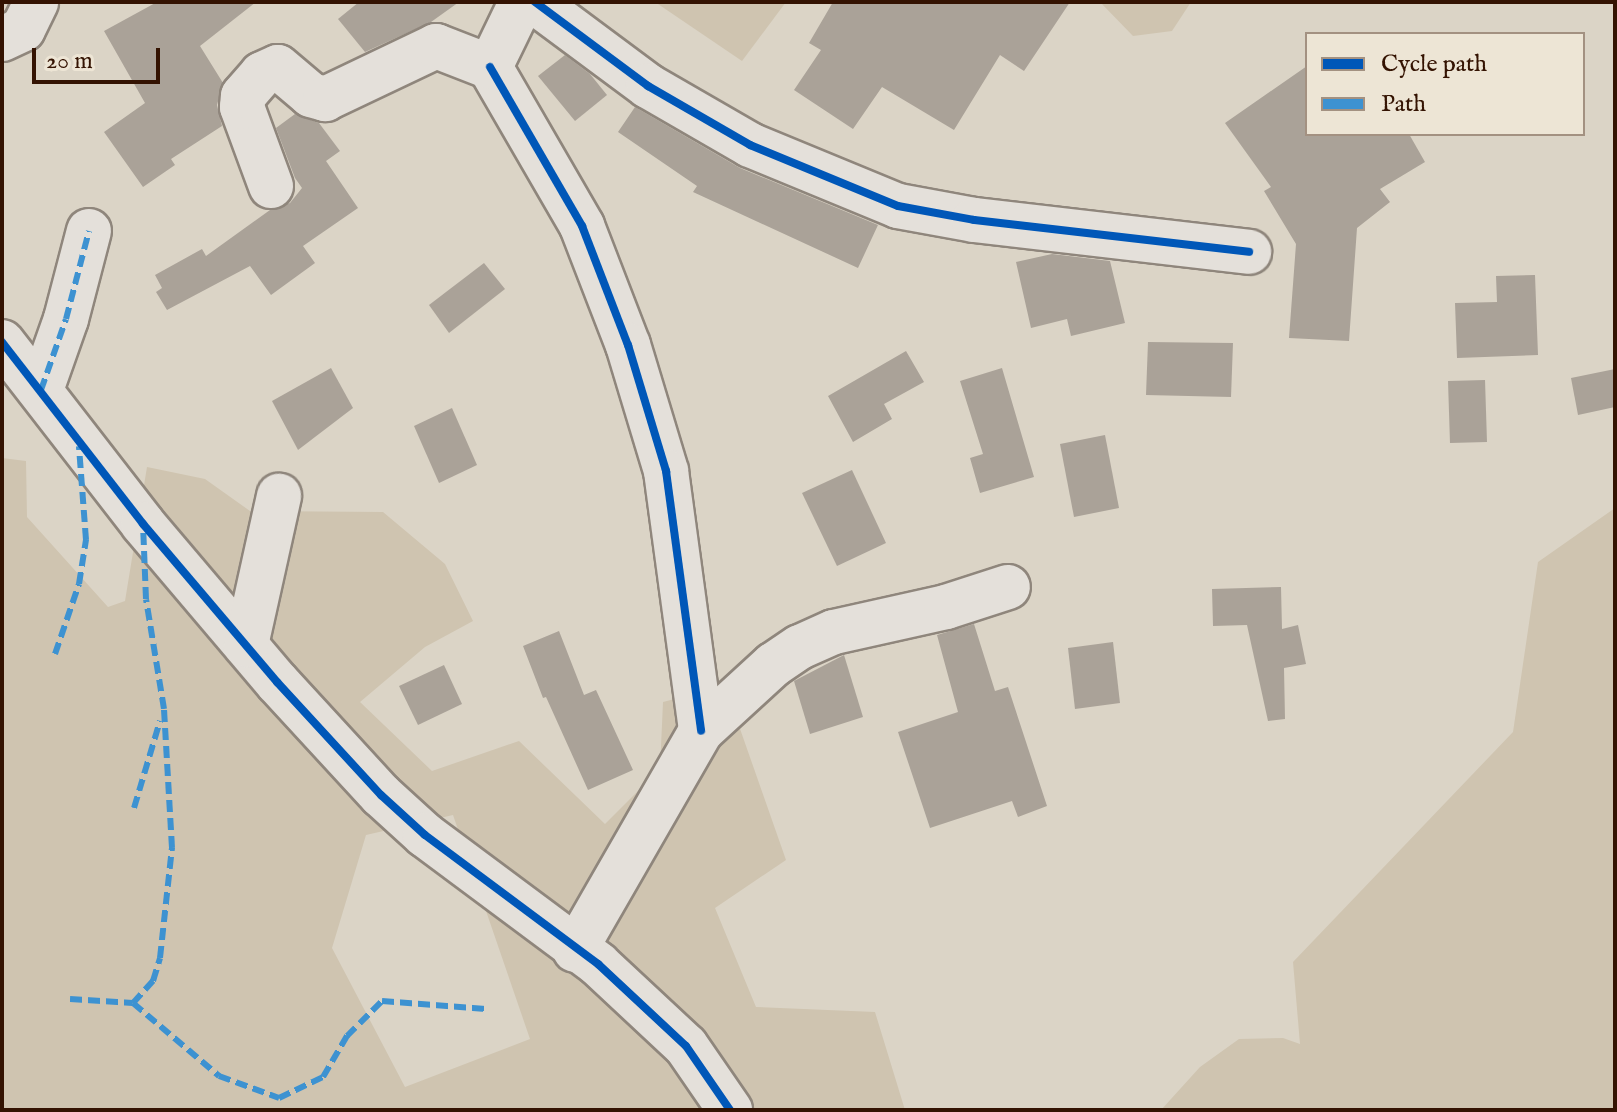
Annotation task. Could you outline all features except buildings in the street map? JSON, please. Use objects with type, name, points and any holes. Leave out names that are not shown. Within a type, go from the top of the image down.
[{"type":"street","points":[[2,39],[23,29],[36,2]]},
{"type":"street","points":[[490,67],[522,4],[648,86],[750,145],[898,206],[974,220],[1249,252]]},
{"type":"street","points":[[271,186],[242,107],[243,96],[262,74],[278,67],[311,95],[325,99],[436,46],[490,67],[582,226],[628,345],[666,471],[701,731]]},
{"type":"street","points":[[41,390],[66,319],[89,231]]},
{"type":"street","points":[[2,342],[143,524],[246,645],[381,795],[425,835],[575,950],[598,964],[686,1046],[730,1110]]},
{"type":"street","points":[[246,645],[279,496]]},
{"type":"street","points":[[575,950],[701,731],[773,665],[800,647],[834,632],[983,597],[1008,587]]},
{"type":"shaded area","points":[[655,2],[786,2],[742,61]]},
{"type":"shaded area","points":[[1100,2],[1191,2],[1172,31],[1133,36]]},
{"type":"shaded area","points":[[2,458],[26,461],[27,517],[108,607],[125,601],[147,467],[205,479],[250,511],[383,512],[445,564],[473,621],[425,647],[360,702],[432,771],[519,741],[605,824],[660,769],[663,702],[725,686],[786,860],[715,908],[756,1007],[875,1012],[905,1110],[2,1110]],"holes":[[[453,815],[530,1039],[405,1087],[332,948],[366,835]]]},
{"type":"shaded area","points":[[1615,508],[1615,1110],[1161,1110],[1200,1067],[1239,1039],[1283,1038],[1300,1044],[1293,962],[1513,732],[1538,562]]},
{"type":"marked path","points":[[41,390],[66,319],[89,231]]},
{"type":"marked path","points":[[55,654],[79,584],[86,540],[79,446]]},
{"type":"marked path","points":[[70,999],[133,1003],[153,981],[160,958],[172,848],[164,709],[146,599],[143,524]]},
{"type":"marked path","points":[[134,808],[160,721]]},
{"type":"marked path","points":[[133,1003],[219,1076],[279,1098],[323,1077],[347,1036],[382,1001],[486,1009]]},
{"type":"cycle path","points":[[535,2],[648,86],[750,145],[898,206],[974,220],[1249,252]]},
{"type":"cycle path","points":[[490,67],[582,226],[628,345],[666,471],[701,731]]},
{"type":"cycle path","points":[[2,342],[143,524],[277,682],[381,795],[425,835],[598,964],[686,1046],[730,1110]]}]
